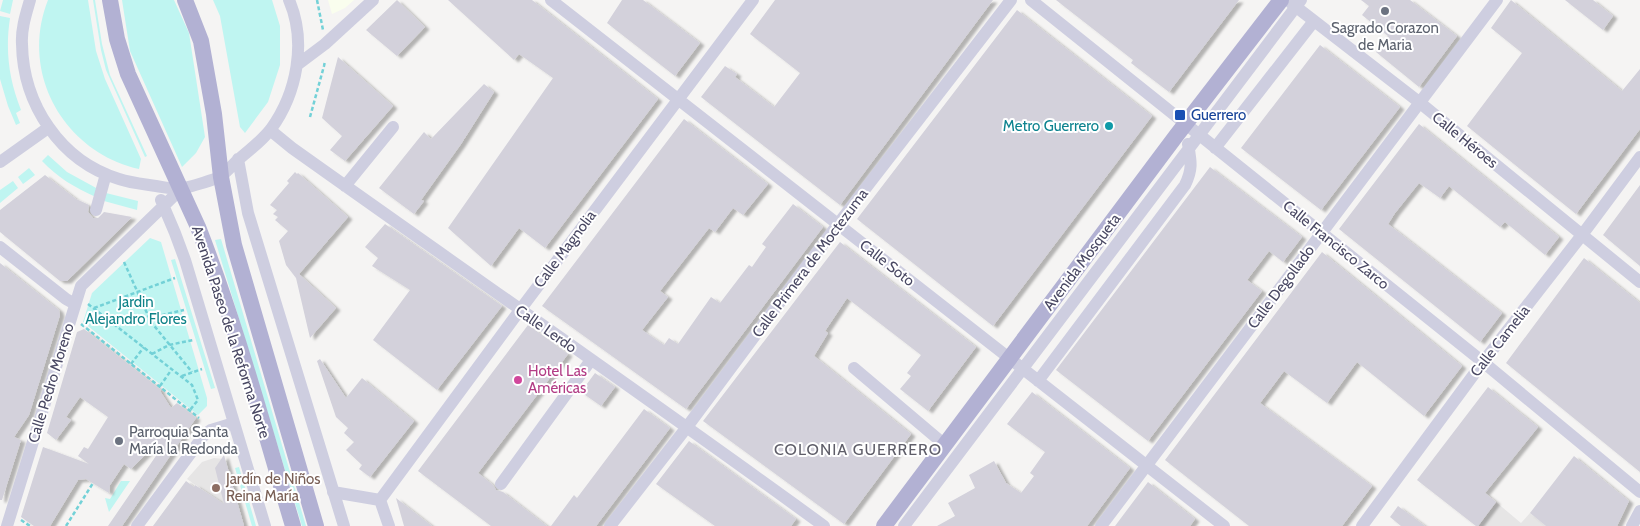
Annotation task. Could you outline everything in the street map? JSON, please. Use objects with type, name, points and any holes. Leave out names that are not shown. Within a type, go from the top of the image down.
[{"type":"main road","name":"Avenida Paseo de la Reforma Norte","points":[[110,0],[122,59],[198,226],[207,250],[293,526]]},
{"type":"main road","name":"Avenida Paseo de la Reforma Norte","points":[[185,0],[201,41],[214,114],[220,177],[234,245],[316,526]]},
{"type":"main road","name":"Avenida Mosqueta","points":[[884,526],[945,445],[1016,364],[1185,124],[1281,0]]},
{"type":"street","points":[[30,0],[24,20],[22,43],[24,66],[28,86],[48,128],[78,158],[106,174],[125,181],[180,190],[220,177],[238,159],[255,146],[270,130],[283,110],[297,65],[298,36],[289,0]]},
{"type":"street","points":[[297,65],[325,44],[373,0]]},
{"type":"street","name":"Calle Soto","points":[[551,0],[1224,526]]},
{"type":"street","name":"Calle Magnolia","points":[[380,500],[520,310],[754,0]]},
{"type":"street","name":"Calle Primera de Moctezuma","points":[[610,526],[838,224],[1011,0]]},
{"type":"street","name":"Calle Francisco Zarco","points":[[1030,0],[1483,362],[1640,492]]},
{"type":"street","name":"Calle Degollado","points":[[1101,526],[1497,0]]},
{"type":"street","points":[[904,526],[1016,364],[1189,148],[1295,2]]},
{"type":"street","name":"Calle Héroes","points":[[1295,2],[1314,21],[1419,102],[1640,282]]},
{"type":"street","points":[[1215,148],[1314,21]]},
{"type":"street","points":[[1038,380],[1185,185],[1192,166],[1185,124]]},
{"type":"street","points":[[345,186],[392,127]]},
{"type":"street","points":[[0,162],[48,128]]},
{"type":"street","name":"Calle Lerdo","points":[[270,130],[345,186],[687,426],[824,526]]},
{"type":"street","name":"Calle Camelia","points":[[1362,526],[1483,362],[1640,157]]},
{"type":"street","points":[[238,159],[248,213],[344,526]]},
{"type":"street","points":[[96,210],[106,174]]},
{"type":"street","name":"Avenida Paseo de la Reforma Norte","points":[[155,186],[185,260],[265,526]]},
{"type":"street","name":"Calle Pedro Moreno","points":[[7,526],[80,302],[79,292],[85,282],[180,190]]},
{"type":"street","points":[[0,247],[66,299],[80,302]]},
{"type":"street","points":[[501,484],[591,360]]},
{"type":"street","points":[[854,368],[945,445]]},
{"type":"street","points":[[137,526],[204,435],[211,430],[234,423]]},
{"type":"street","points":[[334,492],[380,500],[389,526]]},
{"type":"street","points":[[1632,526],[1640,511]]},
{"type":"path","points":[[310,117],[324,66],[325,44],[317,0]]},
{"type":"path","points":[[123,259],[149,318],[192,372]]},
{"type":"path","points":[[94,308],[175,278]]},
{"type":"path","points":[[80,302],[94,308],[192,385],[198,400],[190,410]]},
{"type":"path","points":[[149,318],[184,310]]},
{"type":"path","points":[[78,322],[199,418]]},
{"type":"path","points":[[152,354],[169,344],[193,340]]},
{"type":"path","points":[[131,364],[144,347]]},
{"type":"path","points":[[159,386],[172,369]]},
{"type":"path","points":[[181,376],[202,369]]},
{"type":"path","points":[[66,526],[93,483]]},
{"type":"path","points":[[18,517],[30,526]]},
{"type":"shaded area","points":[[328,0],[354,0],[345,8],[332,14]]},
{"type":"shaded area","name":"Jardín de Niños Reina María","points":[[214,458],[224,459],[241,516],[187,479],[202,462]]},
{"type":"shaded area","points":[[1496,502],[1521,523],[1530,513],[1546,526],[1478,526]]},
{"type":"green space","points":[[3,0],[13,0],[10,14],[0,11]]},
{"type":"green space","points":[[48,0],[88,0],[96,51],[105,79],[141,159],[139,169],[112,160],[89,146],[70,127],[54,105],[44,81],[39,55],[41,28]]},
{"type":"green space","points":[[93,0],[95,0],[102,44],[110,75],[147,156],[145,157],[106,70]]},
{"type":"green space","points":[[122,0],[174,0],[189,33],[205,137],[196,153],[182,167],[130,51]]},
{"type":"green space","points":[[213,0],[272,0],[280,26],[280,65],[268,102],[245,133],[240,127],[220,16]]},
{"type":"green space","points":[[0,16],[10,18],[9,65],[21,110],[16,113],[20,123],[16,125],[0,79]]},
{"type":"green space","points":[[48,155],[67,172],[98,189],[96,197],[74,186],[54,172],[42,161]]},
{"type":"green space","points":[[29,168],[35,175],[23,184],[18,177]]},
{"type":"green space","points":[[13,181],[18,188],[0,203],[0,190]]},
{"type":"green space","points":[[106,193],[138,201],[137,210],[104,201]]},
{"type":"green space","name":"Jardin Alejandro Flores","points":[[150,238],[161,242],[207,398],[207,406],[198,415],[83,322],[92,293]]},
{"type":"green space","points":[[221,239],[306,526],[302,526],[215,240]]},
{"type":"green space","points":[[175,259],[215,388],[211,389],[171,260]]},
{"type":"green space","points":[[239,467],[256,526],[252,526],[235,468]]},
{"type":"green space","points":[[121,481],[130,481],[109,512],[105,498],[110,499]]},
{"type":"building","points":[[397,0],[425,27],[397,56],[366,30]]},
{"type":"building","points":[[448,0],[532,0],[658,99],[545,248],[519,228],[491,266],[448,228],[553,78],[519,54],[514,60]]},
{"type":"building","points":[[622,0],[643,0],[700,43],[675,76],[607,23]]},
{"type":"building","points":[[775,0],[993,0],[840,205],[701,97],[725,66],[737,74],[735,77],[774,107],[800,73],[750,34]]},
{"type":"building","points":[[1056,0],[1239,0],[1169,92],[1131,63],[1133,60]]},
{"type":"building","points":[[1361,0],[1410,0],[1457,36],[1419,87],[1376,52],[1388,36],[1362,15],[1369,6]]},
{"type":"building","points":[[1511,0],[1622,91],[1640,69],[1640,129],[1576,214],[1467,126],[1522,53],[1491,28]]},
{"type":"building","points":[[1565,0],[1593,0],[1613,16],[1603,30]]},
{"type":"building","points":[[1017,10],[1152,116],[993,326],[857,219]]},
{"type":"building","points":[[1320,45],[1400,107],[1321,210],[1241,148]]},
{"type":"building","points":[[338,57],[393,106],[345,161],[330,150],[342,136],[322,118]]},
{"type":"building","points":[[484,84],[494,92],[461,144],[421,200],[424,201],[414,214],[379,188],[424,132],[431,139]]},
{"type":"building","points":[[684,119],[768,184],[743,215],[733,208],[715,232],[709,228],[660,291],[668,297],[642,330],[664,345],[669,338],[678,344],[711,297],[720,303],[749,265],[752,267],[766,247],[762,244],[793,204],[823,227],[686,409],[542,306]]},
{"type":"building","points":[[1419,124],[1559,237],[1545,255],[1505,222],[1500,227],[1449,186],[1440,198],[1419,183],[1395,213],[1388,224],[1502,313],[1480,342],[1339,229]]},
{"type":"building","points":[[1210,167],[1302,237],[1283,262],[1269,251],[1247,280],[1262,291],[1148,441],[1056,370]]},
{"type":"building","points":[[295,172],[348,217],[299,274],[336,308],[310,338],[296,278],[286,265],[279,241],[288,231],[275,220],[278,217],[273,214],[277,210],[270,205],[289,183],[287,181]]},
{"type":"building","points":[[45,175],[76,199],[89,205],[88,212],[93,218],[98,218],[104,212],[132,217],[67,281],[60,281],[0,232],[0,210]]},
{"type":"building","points":[[1640,185],[1640,266],[1603,235]]},
{"type":"building","points":[[385,224],[502,306],[437,390],[373,340],[410,290],[372,266],[378,258],[365,247]]},
{"type":"building","points":[[840,242],[976,347],[928,411],[900,389],[911,376],[907,373],[921,355],[847,298],[825,331],[828,333],[814,356],[911,434],[844,524],[703,421]]},
{"type":"building","points":[[1322,252],[1462,366],[1424,416],[1357,362],[1327,403],[1284,371],[1260,403],[1372,486],[1342,526],[1249,526],[1165,460]]},
{"type":"building","points":[[1584,258],[1640,303],[1640,472],[1506,363]]},
{"type":"building","points":[[0,263],[59,310],[60,315],[29,415],[14,437],[21,440],[2,500],[0,500]]},
{"type":"building","points":[[528,325],[568,354],[478,473],[493,485],[496,490],[503,492],[547,526],[491,526],[418,471]]},
{"type":"building","points":[[84,329],[161,390],[171,408],[177,403],[196,418],[122,526],[108,526],[160,450],[154,446],[131,469],[124,464],[110,485],[109,493],[86,479],[78,480],[50,526],[34,526],[21,517],[43,447],[89,464],[78,456],[84,447],[88,449],[108,417],[80,397],[66,417],[71,420],[56,440],[47,433],[77,332]]},
{"type":"building","points":[[320,359],[346,398],[362,378],[414,421],[370,477],[359,469],[362,465],[346,450],[354,442],[344,433],[348,428],[336,417],[317,361]]},
{"type":"building","points":[[595,373],[615,387],[601,406],[581,392]]},
{"type":"building","points":[[1488,387],[1538,427],[1485,493],[1496,502],[1478,526],[1476,526],[1417,480]]},
{"type":"building","points":[[1032,392],[1130,468],[1087,526],[937,526],[955,516],[948,503],[975,488],[969,475],[994,461],[1006,483],[1021,493],[1034,476],[1030,473],[1045,452],[1007,424]]},
{"type":"building","points":[[644,409],[670,428],[596,526],[551,526],[574,495],[577,498]]},
{"type":"building","points":[[689,441],[796,519],[791,526],[715,526],[656,484]]},
{"type":"building","points":[[224,455],[244,526],[153,526],[186,481],[224,504],[215,468]]},
{"type":"building","points":[[1574,456],[1629,501],[1617,526],[1546,526],[1530,513]]},
{"type":"building","points":[[1148,482],[1195,519],[1190,526],[1115,526]]},
{"type":"building","points":[[396,498],[432,526],[404,526]]},
{"type":"building","points":[[1398,506],[1425,526],[1401,526],[1390,517]]},
{"type":"place","name":"Sagrado Corazon de Maria","points":[[1385,11]]},
{"type":"place","name":"Guerrero","points":[[1180,115]]},
{"type":"place","name":"Metro Guerrero","points":[[1109,126]]},
{"type":"place","name":"Hotel Las Américas","points":[[518,380]]},
{"type":"place","name":"Parroquia Santa María la Redonda","points":[[119,441]]},
{"type":"place","name":"Jardín de Niños Reina María","points":[[216,488]]},
{"type":"district","name":"COLONIA GUERRERO","points":[[858,449]]}]
